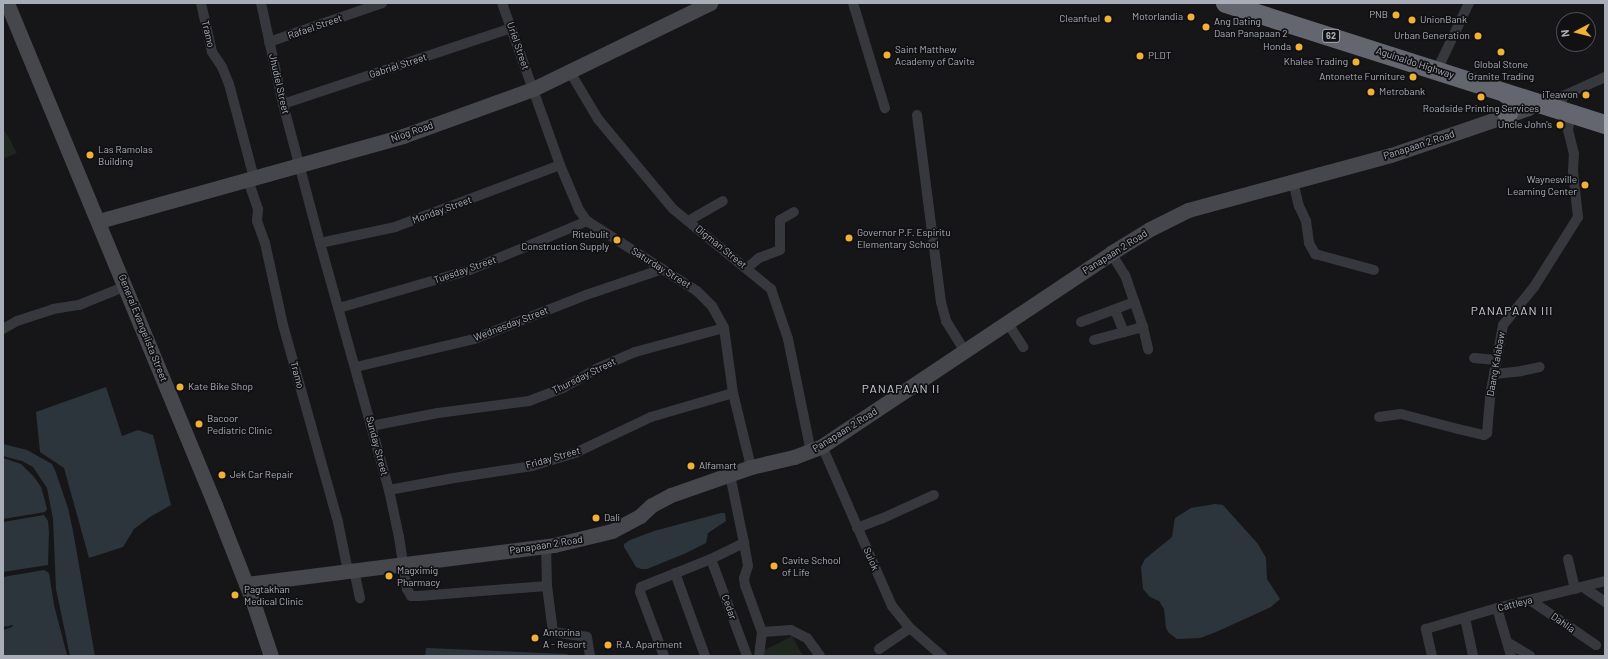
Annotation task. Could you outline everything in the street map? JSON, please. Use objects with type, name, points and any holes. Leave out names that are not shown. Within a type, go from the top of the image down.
[{"type":"highway","name":"Aguinaldo Highway","points":[[1225,3],[1605,124]]},
{"type":"highway","points":[[1506,93],[1511,97],[1513,103],[1507,116]]},
{"type":"street","name":"General Evangelista Street","points":[[8,3],[126,286],[246,584],[271,656]]},
{"type":"street","name":"Tramo","points":[[200,3],[212,52],[222,67],[229,84],[258,209],[257,221],[265,243],[283,325],[351,571],[360,598]]},
{"type":"street","name":"Jhudiel Street","points":[[261,3],[284,104],[300,165]]},
{"type":"street","name":"Rafael Street","points":[[270,42],[382,3]]},
{"type":"street","name":"Uriel Street","points":[[502,3],[512,28],[532,89]]},
{"type":"street","name":"Niog Road","points":[[99,221],[403,136],[532,89],[570,72],[710,3]]},
{"type":"street","points":[[853,3],[885,108]]},
{"type":"street","points":[[1438,70],[1469,3]]},
{"type":"street","name":"Gabriel Street","points":[[284,104],[512,28]]},
{"type":"street","name":"Digman Street","points":[[570,72],[598,119],[673,209],[771,289],[786,332],[817,449]]},
{"type":"street","points":[[1565,112],[1563,96],[1605,77]]},
{"type":"street","name":"Saturday Street","points":[[532,89],[560,165],[579,210],[587,221],[697,291],[712,306],[724,328],[733,394],[751,467]]},
{"type":"street","name":"Panapaan 2 Road","points":[[246,584],[546,546],[588,539],[612,531],[640,516],[652,505],[671,495],[751,467],[817,449],[1110,253],[1150,229],[1188,210],[1391,155],[1528,108],[1531,101]]},
{"type":"street","name":"Daang Kalabaw","points":[[1378,417],[1401,414],[1486,435],[1496,360],[1503,325],[1534,287],[1578,217],[1573,171],[1574,154],[1565,112]]},
{"type":"street","points":[[917,115],[941,302],[946,321],[965,351]]},
{"type":"street","name":"Sunday Street","points":[[300,165],[320,243],[356,367],[389,490],[407,589],[411,596],[547,586]]},
{"type":"street","name":"Monday Street","points":[[320,243],[395,227],[560,165]]},
{"type":"street","points":[[1293,181],[1299,206],[1306,221],[1309,243],[1315,254],[1374,270]]},
{"type":"street","points":[[688,221],[723,201]]},
{"type":"street","points":[[747,268],[758,258],[780,250],[780,220],[794,212]]},
{"type":"street","name":"Tuesday Street","points":[[339,308],[470,270],[587,221]]},
{"type":"street","points":[[1110,253],[1125,275],[1148,349]]},
{"type":"street","name":"Wednesday Street","points":[[356,367],[474,339],[586,295],[663,269]]},
{"type":"street","points":[[3,329],[17,321],[53,309],[78,305],[126,286]]},
{"type":"street","points":[[1081,322],[1134,302]]},
{"type":"street","points":[[1115,310],[1124,332]]},
{"type":"street","points":[[1007,322],[1023,347]]},
{"type":"street","points":[[1094,340],[1142,327]]},
{"type":"street","name":"Thursday Street","points":[[371,426],[438,413],[529,401],[563,388],[598,368],[635,352],[724,328]]},
{"type":"street","points":[[1474,358],[1496,360]]},
{"type":"street","points":[[1494,374],[1540,367]]},
{"type":"street","name":"Friday Street","points":[[389,490],[532,466],[576,453],[651,417],[733,394]]},
{"type":"street","name":"Sulok","points":[[817,449],[858,528],[892,606],[910,628],[942,656]]},
{"type":"street","points":[[730,475],[748,566],[744,578],[745,585],[762,632],[759,656]]},
{"type":"street","points":[[858,528],[934,495]]},
{"type":"street","points":[[664,656],[640,592],[643,585],[711,559],[744,543]]},
{"type":"street","points":[[546,546],[547,586],[553,632],[588,638],[590,656]]},
{"type":"street","name":"Cedar","points":[[711,559],[746,656]]},
{"type":"street","points":[[1568,559],[1579,588],[1605,602]]},
{"type":"street","points":[[675,572],[705,656]]},
{"type":"street","name":"Cattleya","points":[[1432,656],[1426,629],[1498,608],[1605,581]]},
{"type":"street","name":"Dahlia","points":[[1530,600],[1596,645]]},
{"type":"street","points":[[1498,608],[1511,656]]},
{"type":"street","points":[[1464,618],[1473,656]]},
{"type":"street","points":[[879,650],[910,628]]},
{"type":"street","points":[[762,632],[791,630],[807,638],[820,656]]},
{"type":"street","points":[[1507,642],[1530,656]]},
{"type":"shaded area","points":[[5,131],[17,153],[3,159],[3,133]]},
{"type":"shaded area","points":[[106,387],[122,436],[138,430],[153,435],[171,505],[150,517],[134,529],[123,547],[89,558],[64,468],[40,452],[36,412]]},
{"type":"shaded area","points":[[3,444],[27,450],[52,464],[55,470],[68,508],[73,531],[95,656],[70,656],[56,589],[53,519],[47,488],[33,467],[22,461],[3,456]]},
{"type":"shaded area","points":[[3,458],[21,464],[34,477],[41,487],[47,509],[45,512],[3,519]]},
{"type":"shaded area","points":[[1215,504],[1223,505],[1258,544],[1266,558],[1267,579],[1280,599],[1271,607],[1216,632],[1200,638],[1177,639],[1169,633],[1166,628],[1164,609],[1159,601],[1150,597],[1143,589],[1141,567],[1145,559],[1172,537],[1175,518],[1191,508]]},
{"type":"shaded area","points":[[725,513],[726,521],[708,533],[706,543],[647,569],[636,567],[624,547],[624,544],[630,540],[654,531]]},
{"type":"shaded area","points":[[44,515],[48,521],[49,532],[48,565],[3,572],[3,522]]},
{"type":"shaded area","points":[[44,570],[49,573],[54,605],[67,655],[3,656],[3,630],[12,627],[13,625],[3,627],[3,577]]},
{"type":"shaded area","points":[[792,636],[803,656],[766,656],[763,651]]},
{"type":"shaded area","points":[[426,648],[567,654],[569,656],[425,656]]},
{"type":"place","name":"PNB","points":[[1396,15]]},
{"type":"place","name":"Motorlandia","points":[[1191,17]]},
{"type":"place","name":"Cleanfuel","points":[[1108,19]]},
{"type":"place","name":"UnionBank","points":[[1412,20]]},
{"type":"place","name":"Ang Dating Daan Panapaan 2","points":[[1206,27]]},
{"type":"place","name":"Urban Generation","points":[[1478,36]]},
{"type":"place","name":"Honda","points":[[1299,47]]},
{"type":"place","name":"Global Stone Granite Trading","points":[[1501,52]]},
{"type":"place","name":"Saint Matthew Academy of Cavite","points":[[887,55]]},
{"type":"place","name":"PLDT","points":[[1140,56]]},
{"type":"place","name":"Khalee Trading","points":[[1356,62]]},
{"type":"place","name":"Antonette Furniture","points":[[1413,77]]},
{"type":"place","name":"Metrobank","points":[[1371,92]]},
{"type":"place","name":"iTeawon","points":[[1586,95]]},
{"type":"place","name":"Roadside Printing Services","points":[[1481,97]]},
{"type":"place","name":"Uncle John's","points":[[1560,125]]},
{"type":"place","name":"Las Ramolas Building","points":[[90,155]]},
{"type":"place","name":"Waynesville Learning Center","points":[[1585,185]]},
{"type":"place","name":"Governor P.F. Espiritu Elementary School","points":[[849,238]]},
{"type":"place","name":"Ritebulit Construction Supply","points":[[617,240]]},
{"type":"place","name":"Kate Bike Shop","points":[[180,387]]},
{"type":"place","name":"Bacoor Pediatric Clinic","points":[[199,424]]},
{"type":"place","name":"Alfamart","points":[[691,466]]},
{"type":"place","name":"Jek Car Repair","points":[[222,475]]},
{"type":"place","name":"Dali","points":[[596,518]]},
{"type":"place","name":"Cavite School of Life","points":[[774,566]]},
{"type":"place","name":"Magximig Pharmacy","points":[[389,576]]},
{"type":"place","name":"Pagtakhan Medical Clinic","points":[[235,595]]},
{"type":"place","name":"Antorina A - Resort","points":[[535,638]]},
{"type":"place","name":"R.A. Apartment","points":[[608,645]]},
{"type":"district","name":"PANAPAAN III","points":[[1512,311]]},
{"type":"district","name":"PANAPAAN II","points":[[901,389]]}]
